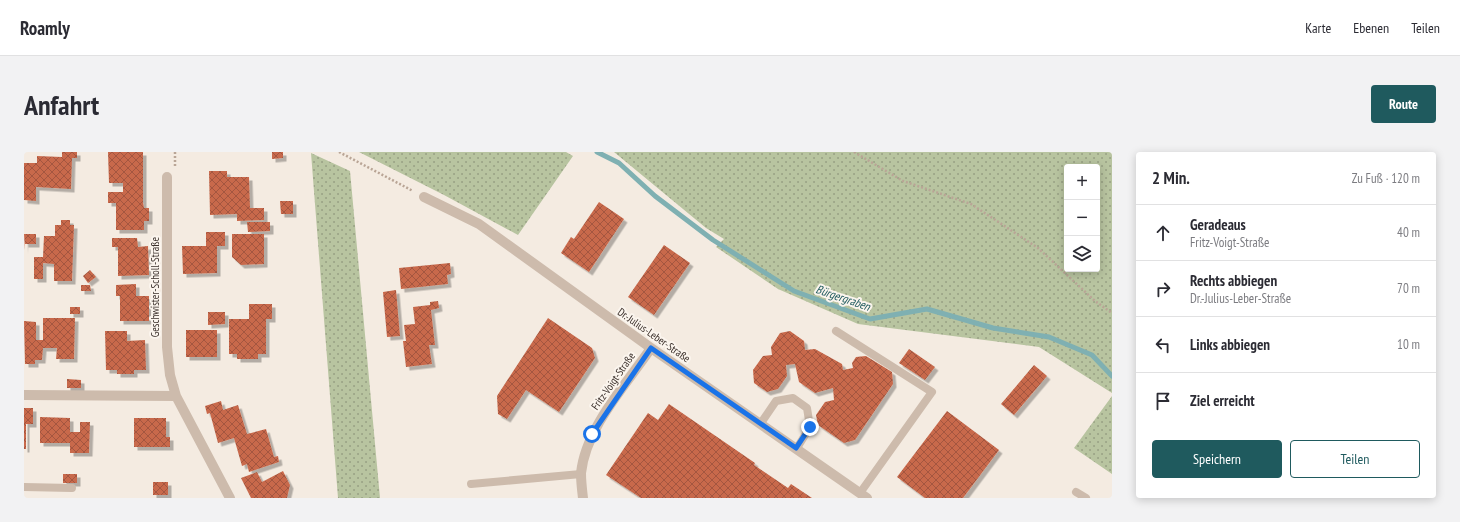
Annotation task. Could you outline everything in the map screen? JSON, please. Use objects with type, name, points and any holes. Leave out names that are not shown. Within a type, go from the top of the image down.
[{"type":"street","name":"Geschwister-Scholl-Straße","points":[[167,177],[167,355],[170,375],[176,396],[230,498]]},
{"type":"street","name":"Dr.-Julius-Leber-Straße","points":[[424,197],[479,224],[651,348],[864,495]]},
{"type":"street","name":"Fritz-Voigt-Straße","points":[[583,498],[581,474],[586,451],[592,434],[651,348]]},
{"type":"street","points":[[24,395],[176,396]]},
{"type":"lane","points":[[836,331],[932,392],[864,495]]},
{"type":"lane","points":[[761,423],[776,401],[793,398],[807,408],[810,427],[796,448]]},
{"type":"lane","points":[[471,484],[581,474]]},
{"type":"lane","points":[[24,487],[72,488]]},
{"type":"lane","points":[[1076,492],[1086,498]]},
{"type":"path","points":[[339,152],[424,197]]},
{"type":"path","points":[[854,152],[903,181],[971,204],[1038,248],[1096,301],[1112,313]]},
{"type":"green space","points":[[359,152],[566,152],[573,156],[518,235],[444,195]]},
{"type":"green space","points":[[614,152],[1112,152],[1112,393],[1039,347],[858,324],[778,289],[716,247],[724,239],[706,228]]},
{"type":"green space","points":[[311,153],[350,171],[380,498],[338,498]]},
{"type":"green space","points":[[1112,396],[1112,474],[1074,448]]},
{"type":"building","points":[[62,152],[77,152],[77,158],[72,158],[71,189],[36,187],[36,201],[24,200],[24,163],[37,163],[37,156],[62,157]]},
{"type":"building","points":[[108,152],[143,152],[143,203],[144,208],[149,208],[149,221],[144,221],[144,230],[116,230],[116,203],[108,203],[108,192],[123,192],[123,183],[109,183]]},
{"type":"building","points":[[272,152],[283,152],[283,158],[272,159]]},
{"type":"building","points":[[209,171],[227,171],[227,177],[249,177],[250,208],[264,208],[264,220],[237,221],[237,214],[210,215]]},
{"type":"building","points":[[280,201],[293,201],[293,214],[281,214]]},
{"type":"building","points":[[599,202],[624,219],[589,272],[561,253],[571,237],[574,239]]},
{"type":"building","points":[[61,220],[70,220],[70,225],[74,225],[72,281],[54,281],[54,264],[43,263],[43,279],[34,279],[34,257],[43,257],[44,236],[55,236],[55,225],[61,225]]},
{"type":"building","points":[[247,222],[270,222],[270,231],[248,232]]},
{"type":"building","points":[[206,232],[225,232],[225,246],[217,246],[217,273],[183,274],[182,246],[206,246]]},
{"type":"building","points":[[24,234],[36,234],[36,244],[25,244],[25,250]]},
{"type":"building","points":[[232,234],[264,234],[264,264],[241,265],[232,257]]},
{"type":"building","points":[[112,238],[137,238],[138,247],[148,246],[149,275],[118,276],[118,247],[112,247]]},
{"type":"building","points":[[664,245],[690,263],[654,315],[628,297]]},
{"type":"building","points":[[450,263],[451,274],[447,275],[448,284],[401,289],[399,268]]},
{"type":"building","points":[[90,270],[96,277],[88,283],[83,276]]},
{"type":"building","points":[[136,284],[136,296],[149,296],[149,321],[120,321],[120,296],[116,296],[116,285]]},
{"type":"building","points":[[81,285],[90,285],[91,291],[81,291]]},
{"type":"building","points":[[396,290],[400,336],[387,337],[383,292]]},
{"type":"building","points":[[438,301],[439,308],[431,310],[435,345],[429,345],[432,364],[406,367],[403,341],[406,341],[404,325],[415,324],[413,307],[430,305],[430,302]]},
{"type":"building","points":[[249,304],[272,304],[272,319],[266,319],[266,354],[258,354],[258,359],[237,359],[237,354],[229,354],[229,319],[249,319]]},
{"type":"building","points":[[70,307],[80,307],[80,314],[70,314]]},
{"type":"building","points":[[208,312],[225,312],[225,324],[208,325]]},
{"type":"building","points":[[43,318],[75,318],[74,359],[56,359],[57,348],[43,348],[42,360],[35,360],[35,364],[25,364],[24,321],[36,322],[36,340],[43,340]]},
{"type":"building","points":[[548,318],[592,348],[595,358],[559,412],[526,390],[507,419],[498,414],[497,396]]},
{"type":"building","points":[[186,330],[217,330],[217,357],[186,357]]},
{"type":"building","points":[[105,331],[127,331],[127,341],[145,340],[146,370],[134,370],[134,374],[117,374],[117,370],[106,370]]},
{"type":"building","points":[[790,331],[804,341],[805,350],[815,349],[842,364],[843,370],[853,368],[852,363],[856,357],[866,356],[892,372],[893,384],[855,440],[844,443],[818,425],[816,415],[825,402],[834,400],[833,388],[815,393],[799,382],[795,364],[786,365],[787,376],[778,389],[767,392],[754,383],[753,370],[763,356],[772,355],[771,347],[780,333]]},
{"type":"building","points":[[909,349],[935,367],[925,380],[899,363]]},
{"type":"building","points":[[1034,365],[1047,376],[1014,415],[1001,404]]},
{"type":"building","points":[[67,379],[81,380],[81,388],[67,388]]},
{"type":"building","points":[[221,401],[223,410],[238,405],[247,434],[266,429],[274,457],[278,456],[279,462],[249,472],[247,464],[242,466],[234,438],[218,443],[210,413],[207,414],[205,406]]},
{"type":"building","points":[[669,404],[755,463],[754,465],[788,488],[791,484],[812,498],[641,498],[606,475],[648,413],[658,420]]},
{"type":"building","points":[[24,408],[33,408],[33,424],[26,424],[26,449],[24,449]]},
{"type":"building","points":[[947,411],[999,450],[963,498],[925,498],[897,477]]},
{"type":"building","points":[[40,417],[70,418],[70,432],[80,432],[80,422],[90,422],[89,453],[70,453],[70,443],[40,443]]},
{"type":"building","points":[[134,418],[166,418],[166,437],[170,437],[170,447],[134,447]]},
{"type":"building","points":[[283,471],[290,485],[287,498],[251,498],[241,478],[257,472],[262,482]]},
{"type":"building","points":[[63,474],[77,474],[77,483],[63,483]]},
{"type":"building","points":[[153,482],[168,482],[168,495],[153,495]]},
{"type":"waterway","name":"Bürgergraben","points":[[597,152],[619,163],[655,196],[713,240],[794,291],[870,319],[927,309],[993,328],[1049,337],[1092,355],[1112,376]]},
{"type":"route","points":[[592,434],[651,348],[796,448],[810,427]]}]
